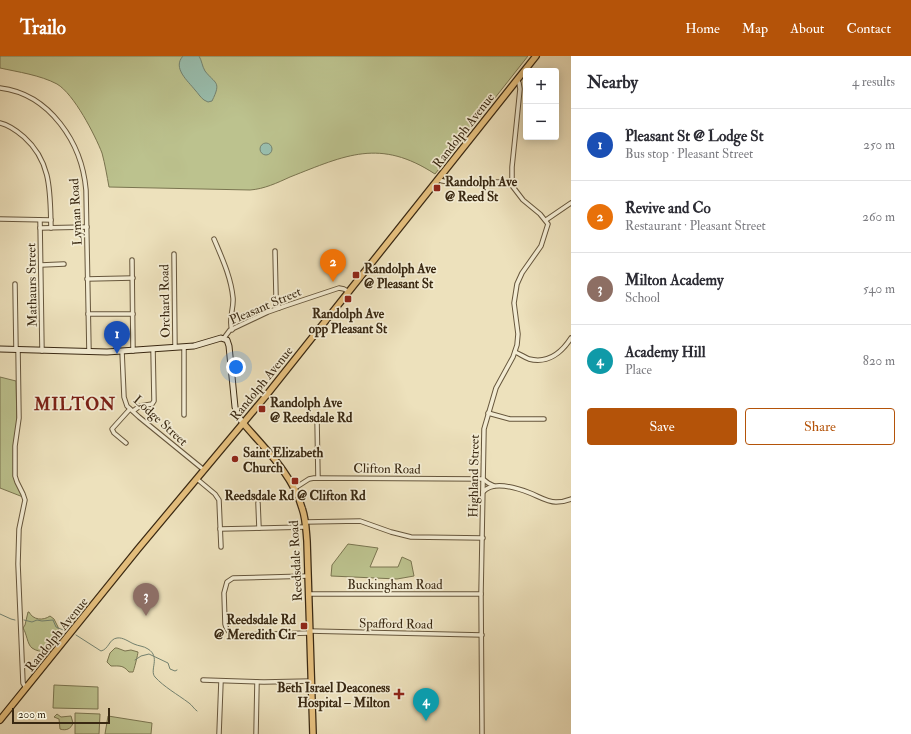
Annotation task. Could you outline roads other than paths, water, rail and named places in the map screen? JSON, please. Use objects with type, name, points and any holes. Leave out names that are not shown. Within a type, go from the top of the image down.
[{"type":"main road","name":"Randolph Avenue","points":[[0,720],[349,292],[536,56]]},
{"type":"main road","name":"Reedsdale Road","points":[[243,423],[285,473],[295,488],[302,505],[306,524],[313,734]]},
{"type":"street","points":[[510,183],[512,179],[520,89],[519,83],[516,80]]},
{"type":"street","name":"Lyman Road","points":[[0,88],[17,92],[34,100],[51,114],[69,136],[79,156],[84,174],[86,190],[88,352]]},
{"type":"street","points":[[0,123],[14,129],[32,145],[40,158],[50,184],[51,228]]},
{"type":"street","points":[[438,180],[448,182],[510,183],[523,200],[546,220],[571,203]]},
{"type":"street","points":[[0,219],[51,220]]},
{"type":"street","name":"Mathaurs Street","points":[[40,220],[42,350]]},
{"type":"street","name":"Highland Street","points":[[482,734],[481,594],[483,538],[483,436],[488,414],[499,383],[515,352],[518,338],[514,303],[516,289],[521,276],[541,246],[545,234],[546,220]]},
{"type":"street","points":[[40,228],[87,227]]},
{"type":"street","points":[[214,239],[231,286],[233,300],[230,325],[232,330]]},
{"type":"street","points":[[275,251],[276,295],[280,308]]},
{"type":"street","name":"Orchard Road","points":[[174,254],[175,347]]},
{"type":"street","points":[[132,260],[133,351]]},
{"type":"street","points":[[41,265],[64,264]]},
{"type":"street","points":[[87,279],[132,278]]},
{"type":"street","points":[[15,284],[19,414],[15,446],[15,476],[16,482],[24,494],[25,500],[19,529],[18,564],[23,683],[26,688]]},
{"type":"street","name":"Pleasant Street","points":[[0,349],[88,352],[133,351],[198,345],[224,338],[227,333],[232,330],[280,308],[339,288],[349,292]]},
{"type":"street","points":[[88,314],[133,314]]},
{"type":"street","name":"Reedsdale Road","points":[[224,338],[229,346],[237,413],[238,417],[243,423]]},
{"type":"street","points":[[515,352],[533,360],[549,358],[561,351],[571,338]]},
{"type":"street","points":[[184,347],[184,415]]},
{"type":"street","points":[[126,443],[114,433],[112,429],[132,410],[140,406],[151,404],[154,401],[153,349]]},
{"type":"street","name":"Lodge Street","points":[[122,351],[124,397],[126,404],[204,470]]},
{"type":"street","points":[[488,414],[508,419],[544,420]]},
{"type":"street","points":[[316,418],[318,478]]},
{"type":"street","name":"Clifton Road","points":[[295,488],[310,479],[318,478],[483,479]]},
{"type":"street","points":[[197,479],[215,494],[219,500],[220,547]]},
{"type":"street","points":[[483,479],[494,486],[530,493],[549,501],[556,502],[571,499]]},
{"type":"street","points":[[483,492],[487,488],[494,486]]},
{"type":"street","points":[[258,503],[259,528]]},
{"type":"street","points":[[220,529],[259,528],[360,521],[391,532],[408,536],[483,538]]},
{"type":"street","name":"Spafford Road","points":[[308,576],[233,578],[228,582],[224,593],[225,624],[227,629],[232,634],[239,635],[309,632],[482,635]]},
{"type":"street","name":"Buckingham Road","points":[[308,594],[481,594]]},
{"type":"street","points":[[203,680],[258,682],[311,681]]},
{"type":"street","points":[[219,734],[221,681]]},
{"type":"street","points":[[256,734],[258,682]]},
{"type":"waterway","points":[[0,614],[15,620]]},
{"type":"waterway","points":[[24,620],[32,622],[37,620],[53,620],[56,627],[68,632]]},
{"type":"waterway","points":[[76,635],[101,651],[104,650],[112,640],[119,638],[145,647],[152,652],[154,656],[153,671],[155,677],[197,711]]},
{"type":"waterway","points":[[135,660],[141,656],[149,654],[168,663],[170,669],[175,671],[177,670]]},
{"type":"place","name":"Randolph Ave @ Reed St","points":[[437,188]]},
{"type":"place","name":"Randolph Ave @ Pleasant St","points":[[356,275]]},
{"type":"place","name":"Revive and Co","points":[[333,282]]},
{"type":"place","name":"Randolph Ave opp Pleasant St","points":[[348,299]]},
{"type":"place","name":"Pleasant St @ Lodge St","points":[[117,354]]},
{"type":"place","name":"Randolph Ave @ Reedsdale Rd","points":[[262,409]]},
{"type":"place","name":"Saint Elizabeth Church","points":[[235,459]]},
{"type":"place","name":"Reedsdale Rd @ Clifton Rd","points":[[295,481]]},
{"type":"place","name":"Milton Academy","points":[[146,616]]},
{"type":"place","name":"Reedsdale Rd @ Meredith Cir","points":[[304,626]]},
{"type":"place","name":"Beth Israel Deaconess Hospital – Milton","points":[[399,694]]},
{"type":"place","name":"Academy Hill","points":[[426,721]]},
{"type":"district","name":"MILTON","points":[[75,404]]}]
